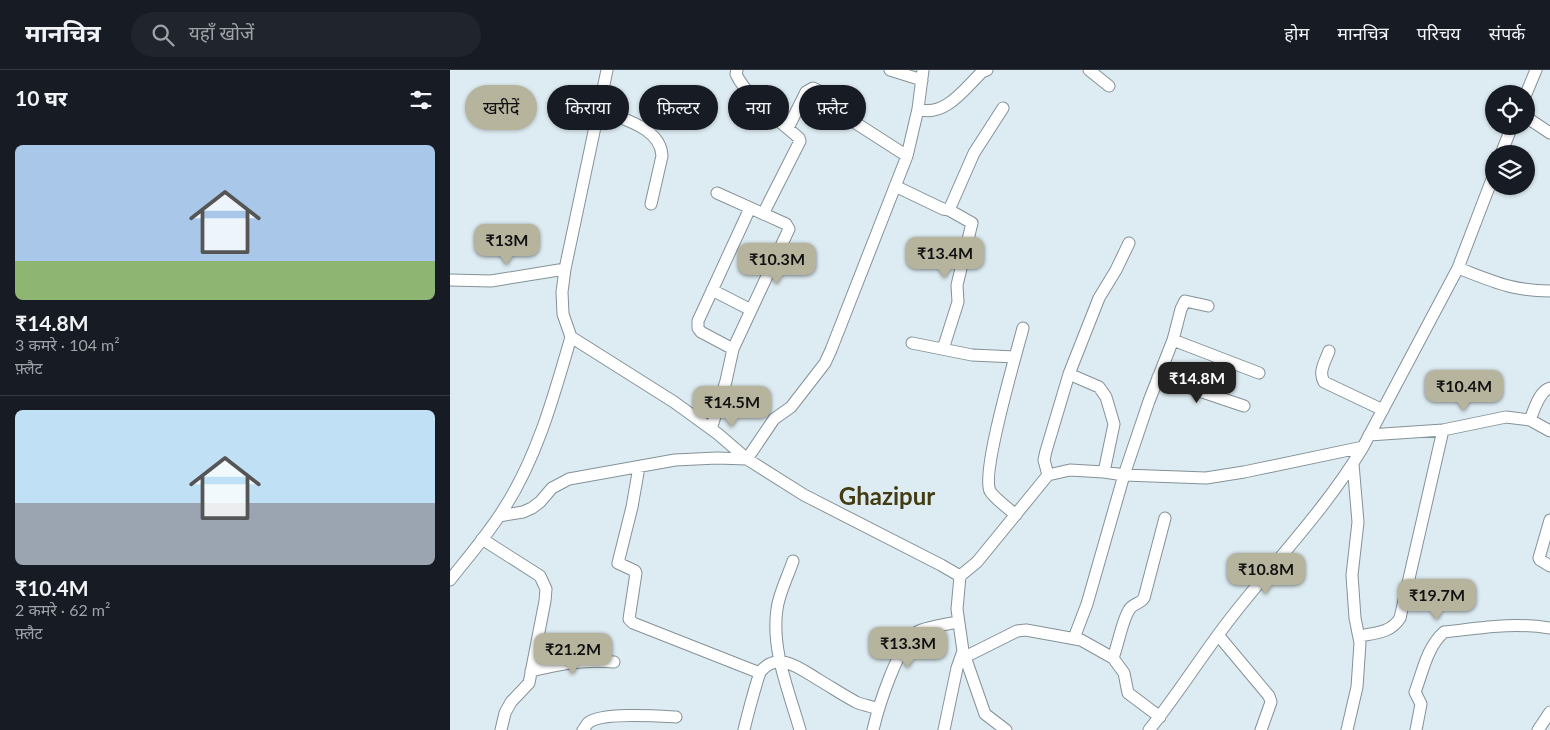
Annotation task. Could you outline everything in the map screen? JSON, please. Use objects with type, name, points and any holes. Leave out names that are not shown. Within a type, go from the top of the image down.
[{"type":"street","points":[[604,85],[607,70]]},
{"type":"street","points":[[737,70],[736,74],[743,85]]},
{"type":"street","points":[[747,459],[774,419],[791,407],[825,363],[907,156],[918,109],[923,75],[890,70]]},
{"type":"street","points":[[918,109],[927,112],[943,108],[986,70]]},
{"type":"street","points":[[1089,70],[1109,86]]},
{"type":"street","points":[[1530,85],[1536,70]]},
{"type":"street","points":[[789,126],[806,92],[810,89],[819,90],[834,98],[851,120],[907,156]]},
{"type":"street","points":[[949,210],[974,153],[1002,108]]},
{"type":"street","points":[[629,122],[644,129],[658,140],[662,149],[652,204]]},
{"type":"street","points":[[1535,123],[1550,132]]},
{"type":"street","points":[[763,214],[799,145],[799,138],[789,129]]},
{"type":"street","points":[[450,580],[499,516],[524,472],[550,408],[571,337],[563,314],[562,292],[565,269],[595,130]]},
{"type":"street","points":[[895,186],[943,209],[949,210],[972,223],[957,285],[958,302],[942,349]]},
{"type":"street","points":[[711,429],[726,381],[733,349],[789,229],[786,224],[717,193]]},
{"type":"street","points":[[1149,730],[1229,620],[1353,464],[1458,268],[1486,195]]},
{"type":"street","points":[[733,349],[701,332],[698,328],[698,321],[750,208]]},
{"type":"street","points":[[1048,475],[1044,460],[1069,374],[1099,298],[1116,270],[1129,243]]},
{"type":"street","points":[[1458,268],[1500,285],[1519,290],[1550,291]]},
{"type":"street","points":[[450,280],[491,281],[565,269]]},
{"type":"street","points":[[712,290],[751,310]]},
{"type":"street","points":[[1074,638],[1090,594],[1124,475],[1173,340],[1181,309],[1185,301],[1208,306]]},
{"type":"street","points":[[1016,515],[990,492],[988,478],[995,434],[1023,328]]},
{"type":"street","points":[[571,337],[674,402],[747,459],[804,495],[960,576]]},
{"type":"street","points":[[1173,340],[1259,373]]},
{"type":"street","points":[[912,343],[972,355],[1015,357]]},
{"type":"street","points":[[1329,351],[1320,376],[1324,382],[1383,410]]},
{"type":"street","points":[[1069,374],[1099,387],[1106,396],[1114,424],[1104,472]]},
{"type":"street","points":[[1158,377],[1244,406]]},
{"type":"street","points":[[1530,420],[1541,394],[1545,389],[1550,388]]},
{"type":"street","points":[[1369,435],[1443,430],[1506,417],[1530,420],[1550,431]]},
{"type":"street","points":[[1359,636],[1386,631],[1395,626],[1400,618],[1443,430]]},
{"type":"street","points":[[1006,730],[985,714],[964,654],[957,609],[960,576],[977,562],[1048,475],[1070,470],[1124,475],[1206,478],[1363,447]]},
{"type":"street","points":[[499,516],[523,512],[532,508],[552,488],[569,479],[675,460],[747,459]]},
{"type":"street","points":[[1347,730],[1357,687],[1360,642],[1355,618],[1352,575],[1358,522],[1353,464]]},
{"type":"street","points":[[639,467],[632,507],[618,563],[636,573],[630,619],[633,623],[760,672]]},
{"type":"street","points":[[1114,658],[1128,612],[1133,606],[1142,602],[1144,598],[1165,518]]},
{"type":"street","points":[[1550,520],[1539,558],[1550,566]]},
{"type":"street","points":[[482,539],[540,576],[546,590],[529,683],[511,702],[505,713],[501,730]]},
{"type":"street","points":[[793,561],[777,607],[776,628],[780,661],[800,730]]},
{"type":"street","points":[[873,730],[878,709],[899,657],[912,637],[917,632],[958,622]]},
{"type":"street","points":[[1416,730],[1421,704],[1415,692],[1430,649],[1444,632],[1511,624],[1550,628]]},
{"type":"street","points":[[944,730],[957,668],[964,654],[1017,631],[1026,630],[1074,638],[1096,647],[1114,658],[1124,673],[1128,693],[1160,717]]},
{"type":"street","points":[[1218,635],[1269,696],[1271,702],[1261,730]]},
{"type":"street","points":[[531,671],[562,663],[592,660],[614,662]]},
{"type":"street","points":[[744,730],[760,672],[771,663],[780,661],[803,668],[858,703],[878,709]]},
{"type":"street","points":[[584,730],[588,723],[596,719],[628,715],[676,717]]},
{"type":"district","name":"Ghazipur","points":[[887,495]]}]
